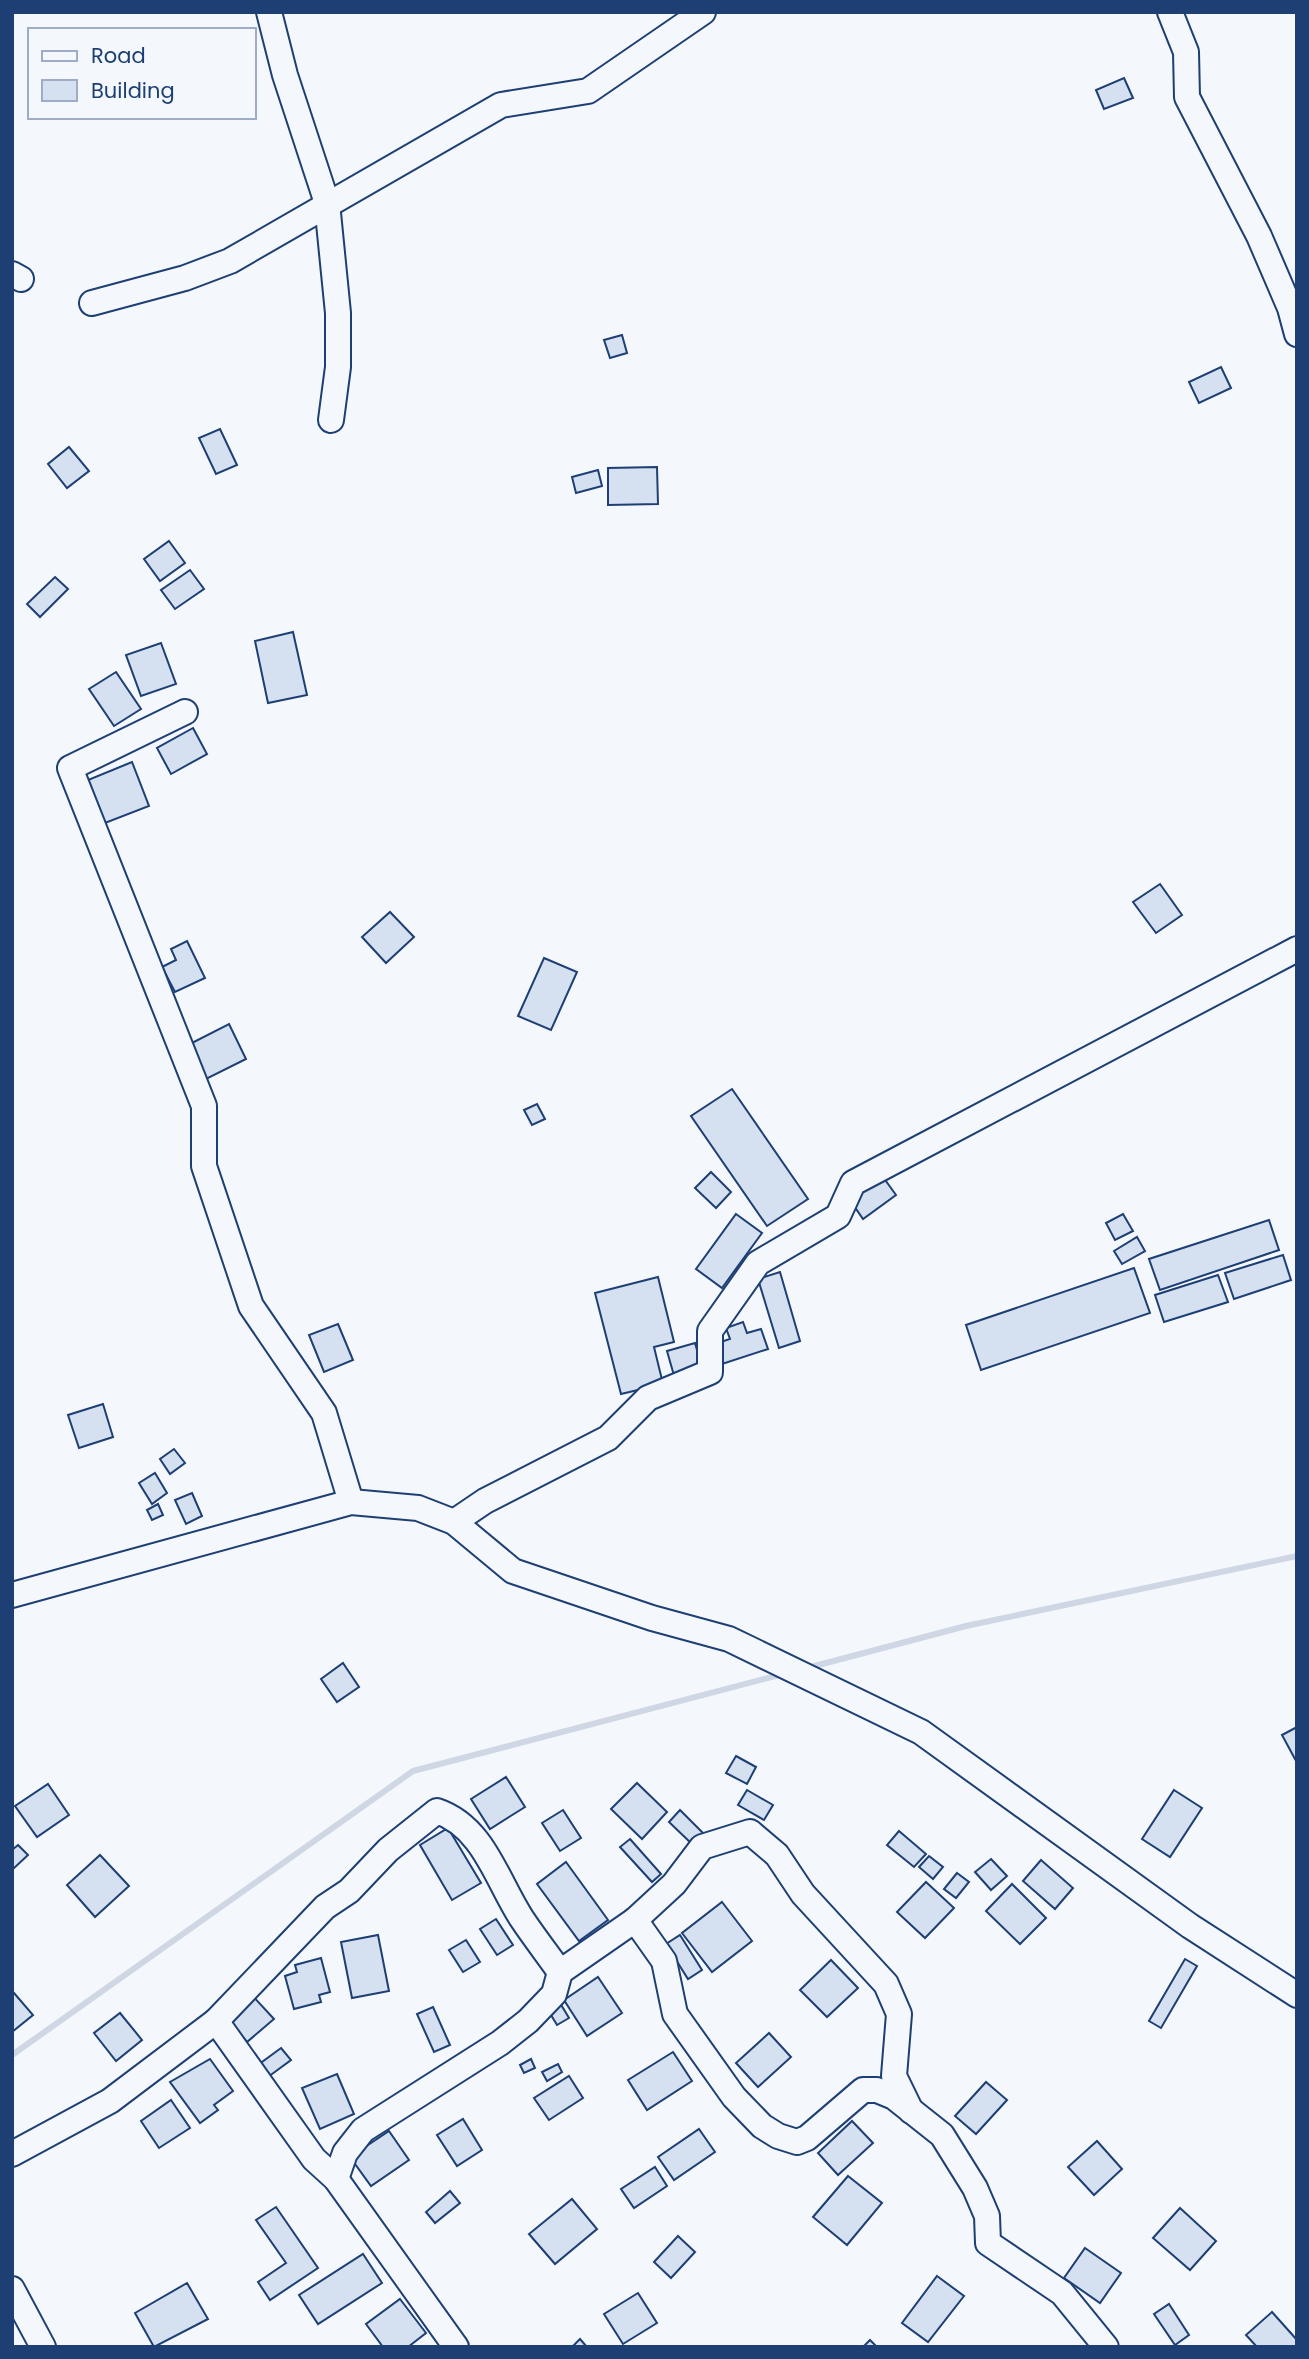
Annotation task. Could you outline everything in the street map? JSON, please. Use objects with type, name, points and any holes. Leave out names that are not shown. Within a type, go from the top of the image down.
[{"type":"street","points":[[269,12],[285,75],[327,203],[338,313],[338,366],[331,420]]},
{"type":"street","points":[[92,303],[185,278],[230,261],[501,105],[588,91],[703,12]]},
{"type":"street","points":[[1170,12],[1186,52],[1187,97],[1259,236],[1290,308],[1297,334]]},
{"type":"street","points":[[185,712],[70,768],[204,1106],[204,1166],[251,1306],[324,1413],[351,1502]]},
{"type":"street","points":[[454,1522],[485,1501],[608,1438],[648,1398],[710,1372],[710,1332],[758,1262],[838,1216],[853,1183],[1297,949]]},
{"type":"street","points":[[12,1595],[351,1502],[418,1508],[454,1522],[513,1571],[652,1618],[729,1639],[921,1732],[1190,1926],[1297,1995]]},
{"type":"street","points":[[12,2154],[110,2101],[216,2021],[316,1916],[349,1891],[388,1850],[437,1811],[453,1817],[474,1836],[521,1918],[561,1972]]},
{"type":"street","points":[[336,2179],[345,2153],[363,2130],[528,2021],[554,1994],[561,1972],[635,1920],[674,1884],[702,1847],[750,1832],[777,1855],[803,1894],[886,1984],[899,2014],[894,2076],[911,2110]]},
{"type":"street","points":[[635,1920],[664,1961],[675,2014],[734,2097],[762,2126],[778,2136],[797,2142],[807,2138],[863,2090],[877,2090],[894,2097],[942,2135],[975,2188],[987,2216],[988,2242],[1062,2293],[1106,2347]]},
{"type":"street","points":[[216,2021],[314,2159],[336,2179],[456,2347]]},
{"type":"street","points":[[12,2289],[43,2347]]},
{"type":"building","points":[[1124,78],[1133,98],[1104,109],[1096,90]]},
{"type":"building","points":[[622,335],[627,353],[610,358],[604,340]]},
{"type":"building","points":[[1221,367],[1231,388],[1199,403],[1189,382]]},
{"type":"building","points":[[220,429],[237,465],[216,474],[199,438]]},
{"type":"building","points":[[69,447],[89,471],[67,488],[48,464]]},
{"type":"building","points":[[657,467],[658,504],[608,505],[608,468]]},
{"type":"building","points":[[598,470],[602,486],[576,493],[572,477]]},
{"type":"building","points":[[169,541],[185,563],[160,581],[144,559]]},
{"type":"building","points":[[190,570],[204,589],[175,609],[161,590]]},
{"type":"building","points":[[55,577],[68,589],[40,617],[27,604]]},
{"type":"building","points":[[293,632],[307,695],[268,703],[255,641]]},
{"type":"building","points":[[161,643],[176,684],[141,696],[126,655]]},
{"type":"building","points":[[116,672],[141,709],[114,726],[89,689]]},
{"type":"building","points":[[193,728],[207,754],[171,774],[157,748]]},
{"type":"building","points":[[132,762],[149,806],[105,823],[88,780]]},
{"type":"building","points":[[1160,884],[1182,915],[1156,933],[1133,902]]},
{"type":"building","points":[[390,912],[414,937],[386,963],[362,937]]},
{"type":"building","points":[[187,941],[205,978],[175,992],[162,967],[176,960],[171,949]]},
{"type":"building","points":[[544,958],[577,972],[551,1030],[518,1016]]},
{"type":"building","points":[[229,1024],[246,1059],[202,1081],[184,1047]]},
{"type":"building","points":[[732,1089],[808,1199],[767,1226],[691,1116]]},
{"type":"building","points":[[537,1104],[545,1119],[532,1125],[524,1110]]},
{"type":"building","points":[[711,1172],[731,1192],[716,1208],[695,1188]]},
{"type":"building","points":[[883,1177],[896,1195],[863,1219],[850,1200]]},
{"type":"building","points":[[736,1214],[762,1233],[722,1288],[696,1269]]},
{"type":"building","points":[[1123,1214],[1133,1231],[1115,1240],[1106,1223]]},
{"type":"building","points":[[1269,1220],[1279,1250],[1160,1290],[1149,1259]]},
{"type":"building","points":[[1137,1237],[1145,1251],[1122,1264],[1114,1251]]},
{"type":"building","points":[[1283,1255],[1291,1280],[1234,1299],[1225,1273]]},
{"type":"building","points":[[1134,1268],[1150,1313],[981,1370],[966,1325]]},
{"type":"building","points":[[780,1272],[800,1341],[779,1348],[758,1279]]},
{"type":"building","points":[[1218,1275],[1228,1302],[1164,1322],[1155,1295]]},
{"type":"building","points":[[658,1277],[674,1342],[654,1347],[663,1384],[621,1394],[595,1293]]},
{"type":"building","points":[[743,1322],[747,1333],[761,1329],[768,1349],[722,1364],[715,1344],[730,1339],[726,1328]]},
{"type":"building","points":[[338,1324],[353,1360],[324,1372],[309,1335]]},
{"type":"building","points":[[695,1343],[703,1371],[675,1379],[667,1351]]},
{"type":"building","points":[[103,1404],[113,1437],[79,1448],[68,1415]]},
{"type":"building","points":[[174,1449],[185,1463],[170,1474],[160,1459]]},
{"type":"building","points":[[155,1473],[167,1493],[152,1504],[139,1483]]},
{"type":"building","points":[[192,1493],[202,1516],[186,1524],[175,1500]]},
{"type":"building","points":[[158,1504],[163,1515],[152,1520],[147,1510]]},
{"type":"building","points":[[343,1663],[359,1687],[337,1702],[321,1679]]},
{"type":"building","points":[[1297,1727],[1297,1757],[1295,1759],[1282,1735]]},
{"type":"building","points":[[736,1756],[756,1767],[747,1784],[726,1773]]},
{"type":"building","points":[[506,1777],[525,1807],[490,1829],[471,1799]]},
{"type":"building","points":[[637,1783],[667,1812],[642,1839],[611,1809]]},
{"type":"building","points":[[48,1784],[69,1815],[37,1837],[15,1806]]},
{"type":"building","points":[[747,1790],[773,1805],[764,1820],[738,1805]]},
{"type":"building","points":[[1174,1790],[1202,1808],[1170,1857],[1142,1839]]},
{"type":"building","points":[[563,1810],[581,1838],[560,1851],[542,1823]]},
{"type":"building","points":[[680,1810],[704,1834],[693,1845],[669,1822]]},
{"type":"building","points":[[448,1828],[481,1883],[452,1900],[420,1845]]},
{"type":"building","points":[[899,1831],[926,1854],[914,1867],[887,1845]]},
{"type":"building","points":[[630,1839],[661,1874],[652,1882],[620,1847]]},
{"type":"building","points":[[18,1845],[28,1855],[12,1870],[12,1850]]},
{"type":"building","points":[[100,1855],[129,1886],[95,1917],[67,1885]]},
{"type":"building","points":[[929,1856],[943,1867],[933,1879],[919,1867]]},
{"type":"building","points":[[991,1859],[1007,1876],[991,1890],[975,1872]]},
{"type":"building","points":[[1041,1860],[1073,1888],[1055,1909],[1023,1881]]},
{"type":"building","points":[[566,1862],[608,1920],[579,1941],[537,1884]]},
{"type":"building","points":[[957,1873],[969,1882],[956,1898],[944,1889]]},
{"type":"building","points":[[926,1882],[954,1908],[925,1938],[897,1912]]},
{"type":"building","points":[[1012,1884],[1046,1918],[1020,1944],[986,1911]]},
{"type":"building","points":[[722,1902],[752,1941],[712,1972],[682,1933]]},
{"type":"building","points":[[496,1919],[513,1945],[497,1955],[480,1929]]},
{"type":"building","points":[[378,1935],[389,1991],[352,1998],[341,1942]]},
{"type":"building","points":[[680,1935],[702,1970],[688,1979],[666,1944]]},
{"type":"building","points":[[466,1940],[480,1962],[463,1972],[449,1950]]},
{"type":"building","points":[[321,1958],[330,1992],[319,1995],[321,2002],[294,2009],[285,1976],[297,1972],[295,1965]]},
{"type":"building","points":[[1185,1959],[1197,1966],[1161,2028],[1149,2021]]},
{"type":"building","points":[[831,1960],[858,1988],[827,2017],[800,1990]]},
{"type":"building","points":[[598,1977],[622,2013],[587,2036],[564,2000]]},
{"type":"building","points":[[249,1992],[274,2019],[247,2042],[223,2014]]},
{"type":"building","points":[[14,1993],[33,2015],[12,2032],[12,1994]]},
{"type":"building","points":[[560,2003],[569,2018],[557,2025],[548,2010]]},
{"type":"building","points":[[433,2007],[450,2045],[434,2052],[417,2014]]},
{"type":"building","points":[[120,2013],[142,2040],[116,2061],[94,2033]]},
{"type":"building","points":[[769,2033],[791,2057],[758,2087],[736,2063]]},
{"type":"building","points":[[281,2048],[291,2060],[268,2077],[258,2065]]},
{"type":"building","points":[[673,2052],[692,2081],[647,2110],[628,2080]]},
{"type":"building","points":[[210,2059],[233,2091],[214,2105],[218,2110],[200,2123],[170,2082]]},
{"type":"building","points":[[531,2059],[535,2068],[524,2073],[520,2065]]},
{"type":"building","points":[[558,2064],[562,2072],[547,2081],[542,2072]]},
{"type":"building","points":[[337,2074],[354,2114],[320,2129],[302,2088]]},
{"type":"building","points":[[569,2076],[583,2098],[549,2120],[534,2098]]},
{"type":"building","points":[[986,2082],[1007,2100],[976,2134],[955,2116]]},
{"type":"building","points":[[171,2100],[190,2128],[159,2148],[141,2121]]},
{"type":"building","points":[[463,2119],[482,2150],[457,2166],[437,2135]]},
{"type":"building","points":[[852,2121],[873,2143],[838,2175],[818,2153]]},
{"type":"building","points":[[699,2129],[715,2152],[674,2180],[658,2157]]},
{"type":"building","points":[[389,2131],[409,2160],[371,2186],[350,2157]]},
{"type":"building","points":[[1097,2141],[1122,2169],[1094,2195],[1068,2167]]},
{"type":"building","points":[[655,2167],[667,2186],[634,2208],[621,2189]]},
{"type":"building","points":[[848,2176],[882,2203],[847,2245],[813,2217]]},
{"type":"building","points":[[450,2191],[460,2203],[435,2223],[426,2212]]},
{"type":"building","points":[[572,2199],[597,2229],[555,2264],[529,2234]]},
{"type":"building","points":[[276,2207],[318,2268],[270,2300],[258,2282],[286,2263],[256,2220]]},
{"type":"building","points":[[1180,2208],[1216,2241],[1190,2270],[1153,2238]]},
{"type":"building","points":[[678,2236],[695,2252],[671,2278],[654,2262]]},
{"type":"building","points":[[1085,2248],[1121,2273],[1100,2303],[1064,2278]]},
{"type":"building","points":[[363,2254],[382,2283],[318,2324],[299,2295]]},
{"type":"building","points":[[937,2276],[964,2296],[928,2342],[902,2323]]},
{"type":"building","points":[[187,2283],[208,2319],[154,2347],[135,2313]]},
{"type":"building","points":[[638,2293],[657,2323],[623,2344],[604,2314]]},
{"type":"building","points":[[400,2299],[426,2333],[408,2347],[383,2347],[366,2324]]},
{"type":"building","points":[[1169,2304],[1189,2335],[1175,2345],[1154,2314]]},
{"type":"building","points":[[1272,2312],[1297,2340],[1297,2347],[1257,2347],[1246,2335]]},
{"type":"building","points":[[580,2339],[587,2347],[572,2347]]},
{"type":"building","points":[[870,2340],[877,2347],[863,2347]]},
{"type":"waterway","points":[[807,1668],[966,1626],[1297,1556]]},
{"type":"waterway","points":[[12,2055],[413,1771],[783,1674]]}]
